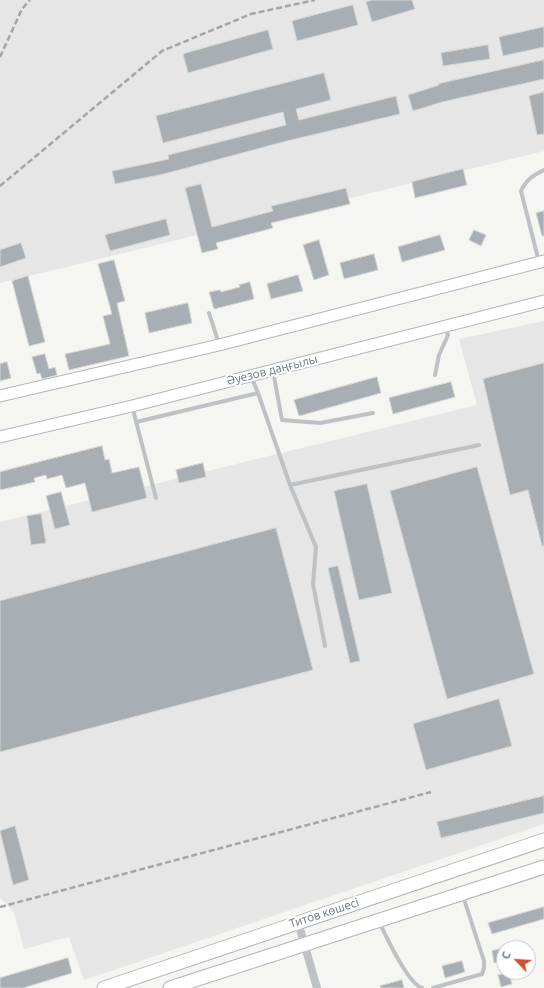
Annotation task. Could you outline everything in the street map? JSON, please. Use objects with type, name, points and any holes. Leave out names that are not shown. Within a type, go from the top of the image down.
[{"type":"highway","name":"Титов көшесі","points":[[104,988],[544,840]]},
{"type":"highway","name":"Титов көшесі","points":[[170,988],[544,867]]},
{"type":"main road","points":[[0,396],[219,345],[541,262]]},
{"type":"main road","name":"Әуезов даңғылы","points":[[0,437],[132,406],[544,301]]},
{"type":"street","points":[[298,922],[317,988]]},
{"type":"lane","points":[[541,262],[521,191],[524,184],[529,179],[535,174],[544,170]]},
{"type":"lane","points":[[210,313],[219,345]]},
{"type":"lane","points":[[435,375],[439,355],[448,335],[444,326]]},
{"type":"lane","points":[[273,370],[282,420],[320,423],[373,413]]},
{"type":"lane","points":[[251,376],[290,485],[316,547],[313,584],[325,646]]},
{"type":"lane","points":[[136,422],[258,393]]},
{"type":"lane","points":[[132,406],[156,498]]},
{"type":"lane","points":[[290,485],[479,445]]},
{"type":"lane","points":[[433,988],[482,974],[484,968],[484,961],[462,893]]},
{"type":"lane","points":[[378,920],[409,978],[417,986],[422,988]]},
{"type":"shaded area","points":[[0,0],[544,0],[544,151],[0,283]]},
{"type":"shaded area","points":[[544,321],[544,824],[84,980],[69,937],[24,949],[14,912],[0,898],[0,522],[477,405],[459,339]]},
{"type":"building","points":[[373,0],[412,0],[415,9],[372,22],[366,2]]},
{"type":"building","points":[[353,5],[358,25],[297,41],[292,21]]},
{"type":"building","points":[[544,27],[544,47],[503,56],[499,37]]},
{"type":"building","points":[[268,30],[273,49],[188,73],[183,54]]},
{"type":"building","points":[[488,45],[490,59],[443,66],[441,53]]},
{"type":"building","points":[[544,60],[544,79],[442,102],[413,111],[408,95],[439,85],[438,84]]},
{"type":"building","points":[[324,73],[331,100],[296,109],[299,120],[396,96],[400,114],[283,142],[164,174],[115,184],[112,171],[169,159],[168,155],[286,125],[283,112],[163,143],[156,116]]},
{"type":"building","points":[[544,92],[544,134],[537,135],[529,96]]},
{"type":"building","points":[[463,169],[467,185],[415,198],[412,182]]},
{"type":"building","points":[[201,184],[212,227],[273,211],[271,206],[346,188],[350,204],[271,223],[273,228],[216,243],[218,249],[202,253],[185,188]]},
{"type":"building","points":[[544,211],[544,236],[542,236],[536,213]]},
{"type":"building","points":[[166,219],[170,235],[110,251],[105,235]]},
{"type":"building","points":[[474,230],[486,235],[481,246],[469,240]]},
{"type":"building","points":[[440,235],[445,250],[402,262],[398,247]]},
{"type":"building","points":[[319,240],[329,275],[314,280],[303,245]]},
{"type":"building","points":[[21,243],[26,258],[0,267],[0,250]]},
{"type":"building","points":[[374,254],[378,270],[344,279],[340,263]]},
{"type":"building","points":[[114,260],[125,301],[117,303],[129,356],[69,370],[65,354],[110,344],[103,316],[112,314],[98,264]]},
{"type":"building","points":[[298,275],[303,291],[271,299],[267,284]]},
{"type":"building","points":[[28,276],[45,342],[29,346],[12,281]]},
{"type":"building","points":[[250,282],[254,299],[214,309],[209,292],[220,290],[221,292],[240,287],[239,285]]},
{"type":"building","points":[[188,303],[192,323],[149,333],[145,313]]},
{"type":"building","points":[[45,354],[49,369],[55,367],[57,375],[42,379],[40,373],[37,374],[32,357]]},
{"type":"building","points":[[7,362],[11,378],[0,381],[0,364]]},
{"type":"building","points":[[544,363],[544,546],[542,546],[528,490],[510,495],[483,379]]},
{"type":"building","points":[[377,377],[381,393],[299,416],[294,400]]},
{"type":"building","points":[[451,382],[455,397],[393,414],[389,398]]},
{"type":"building","points":[[102,446],[105,460],[109,459],[112,473],[139,467],[147,498],[92,512],[85,483],[66,488],[62,475],[47,479],[46,475],[34,478],[35,482],[0,490],[0,472]]},
{"type":"building","points":[[203,463],[206,477],[179,483],[176,470]]},
{"type":"building","points":[[477,467],[534,674],[447,699],[390,491]]},
{"type":"building","points":[[367,484],[392,593],[359,600],[334,491]]},
{"type":"building","points":[[61,492],[70,525],[55,529],[46,496]]},
{"type":"building","points":[[41,514],[46,543],[31,545],[27,516]]},
{"type":"building","points":[[276,528],[313,670],[0,752],[0,601]]},
{"type":"building","points":[[338,566],[360,661],[350,663],[328,568]]},
{"type":"building","points":[[499,699],[512,746],[426,770],[413,724]]},
{"type":"building","points":[[544,796],[544,813],[441,838],[437,822]]},
{"type":"building","points":[[15,826],[29,880],[13,885],[0,831]]},
{"type":"building","points":[[544,907],[544,919],[492,934],[488,923]]},
{"type":"building","points":[[496,950],[496,962],[494,963],[492,951]]},
{"type":"building","points":[[68,958],[72,973],[23,988],[0,988],[0,978]]},
{"type":"building","points":[[462,961],[465,972],[445,978],[442,966]]},
{"type":"building","points":[[402,980],[404,988],[381,988],[380,986]]},
{"type":"building","points":[[499,980],[511,980],[512,984],[501,987]]},
{"type":"railway","points":[[0,57],[22,9],[30,0]]},
{"type":"railway","points":[[0,186],[162,51],[251,14],[315,0]]},
{"type":"railway","points":[[0,907],[431,792]]}]
